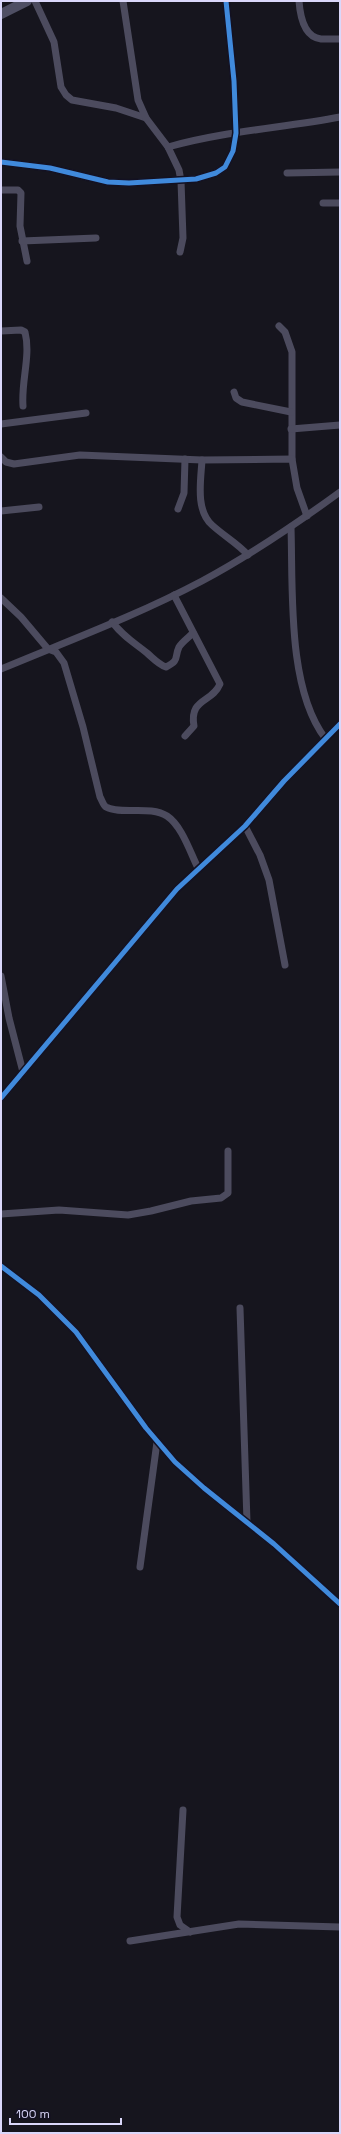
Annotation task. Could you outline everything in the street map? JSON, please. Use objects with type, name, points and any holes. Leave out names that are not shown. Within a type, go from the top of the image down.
[{"type":"street","points":[[1,14],[27,1]]},
{"type":"street","points":[[35,1],[54,42],[61,87],[66,95],[72,100],[116,108],[146,118]]},
{"type":"street","points":[[123,1],[138,100],[146,118],[168,146],[182,181],[183,238],[180,252]]},
{"type":"street","points":[[1,162],[50,168],[108,182],[182,181],[207,176],[225,167],[234,151],[236,133],[234,81],[226,1]]},
{"type":"street","points":[[299,1],[301,18],[306,29],[313,36],[320,39],[340,39]]},
{"type":"street","points":[[168,146],[206,137],[340,117]]},
{"type":"street","points":[[287,173],[340,172]]},
{"type":"street","points":[[1,190],[20,191],[22,241],[27,261]]},
{"type":"street","points":[[323,203],[340,203]]},
{"type":"street","points":[[22,241],[96,238]]},
{"type":"street","points":[[279,326],[285,332],[292,352],[292,459],[296,488],[307,516]]},
{"type":"street","points":[[1,330],[21,330],[25,332],[27,356],[22,394],[23,406]]},
{"type":"street","points":[[234,392],[236,398],[242,402],[291,412]]},
{"type":"street","points":[[1,424],[86,413]]},
{"type":"street","points":[[291,429],[340,425]]},
{"type":"street","points":[[1,457],[6,462],[14,464],[80,455],[202,460],[292,459]]},
{"type":"street","points":[[178,509],[184,493],[186,459]]},
{"type":"street","points":[[202,460],[201,485],[204,515],[211,524],[236,542],[248,555]]},
{"type":"street","points":[[1,669],[174,595],[248,555],[340,492]]},
{"type":"street","points":[[1,511],[39,508]]},
{"type":"street","points":[[291,527],[297,662],[310,710],[317,727],[325,738]]},
{"type":"street","points":[[174,595],[220,684],[195,708],[192,717],[194,726],[185,736]]},
{"type":"street","points":[[1,598],[21,617],[48,649],[56,652],[64,664],[75,697],[104,805],[111,808],[136,809],[165,814],[172,820],[178,829],[198,868]]},
{"type":"street","points":[[112,622],[128,641],[146,653],[159,665],[166,668],[173,664],[178,658],[179,646],[193,633]]},
{"type":"street","points":[[1,1098],[177,889],[245,826],[325,738],[340,724]]},
{"type":"street","points":[[245,826],[260,855],[266,873],[285,964]]},
{"type":"street","points":[[1,976],[9,1018],[23,1072]]},
{"type":"street","points":[[1,1214],[54,1210],[128,1215],[151,1212],[191,1201],[221,1198],[228,1193],[228,1151]]},
{"type":"street","points":[[1,1266],[39,1295],[76,1332],[157,1442],[188,1475],[247,1522],[340,1604]]},
{"type":"street","points":[[240,1308],[247,1522]]},
{"type":"street","points":[[140,1567],[157,1442]]},
{"type":"street","points":[[183,1810],[177,1917],[180,1925],[190,1932]]},
{"type":"street","points":[[130,1940],[238,1924],[340,1927]]},
{"type":"cycle path","points":[[1,162],[50,168],[108,182],[129,183],[196,179],[216,173],[225,167],[233,151],[236,133],[234,81],[226,1]]},
{"type":"cycle path","points":[[1,1098],[177,889],[245,826],[284,781],[340,724]]},
{"type":"cycle path","points":[[1,1266],[39,1295],[76,1332],[146,1428],[175,1462],[204,1488],[274,1544],[340,1604]]}]
